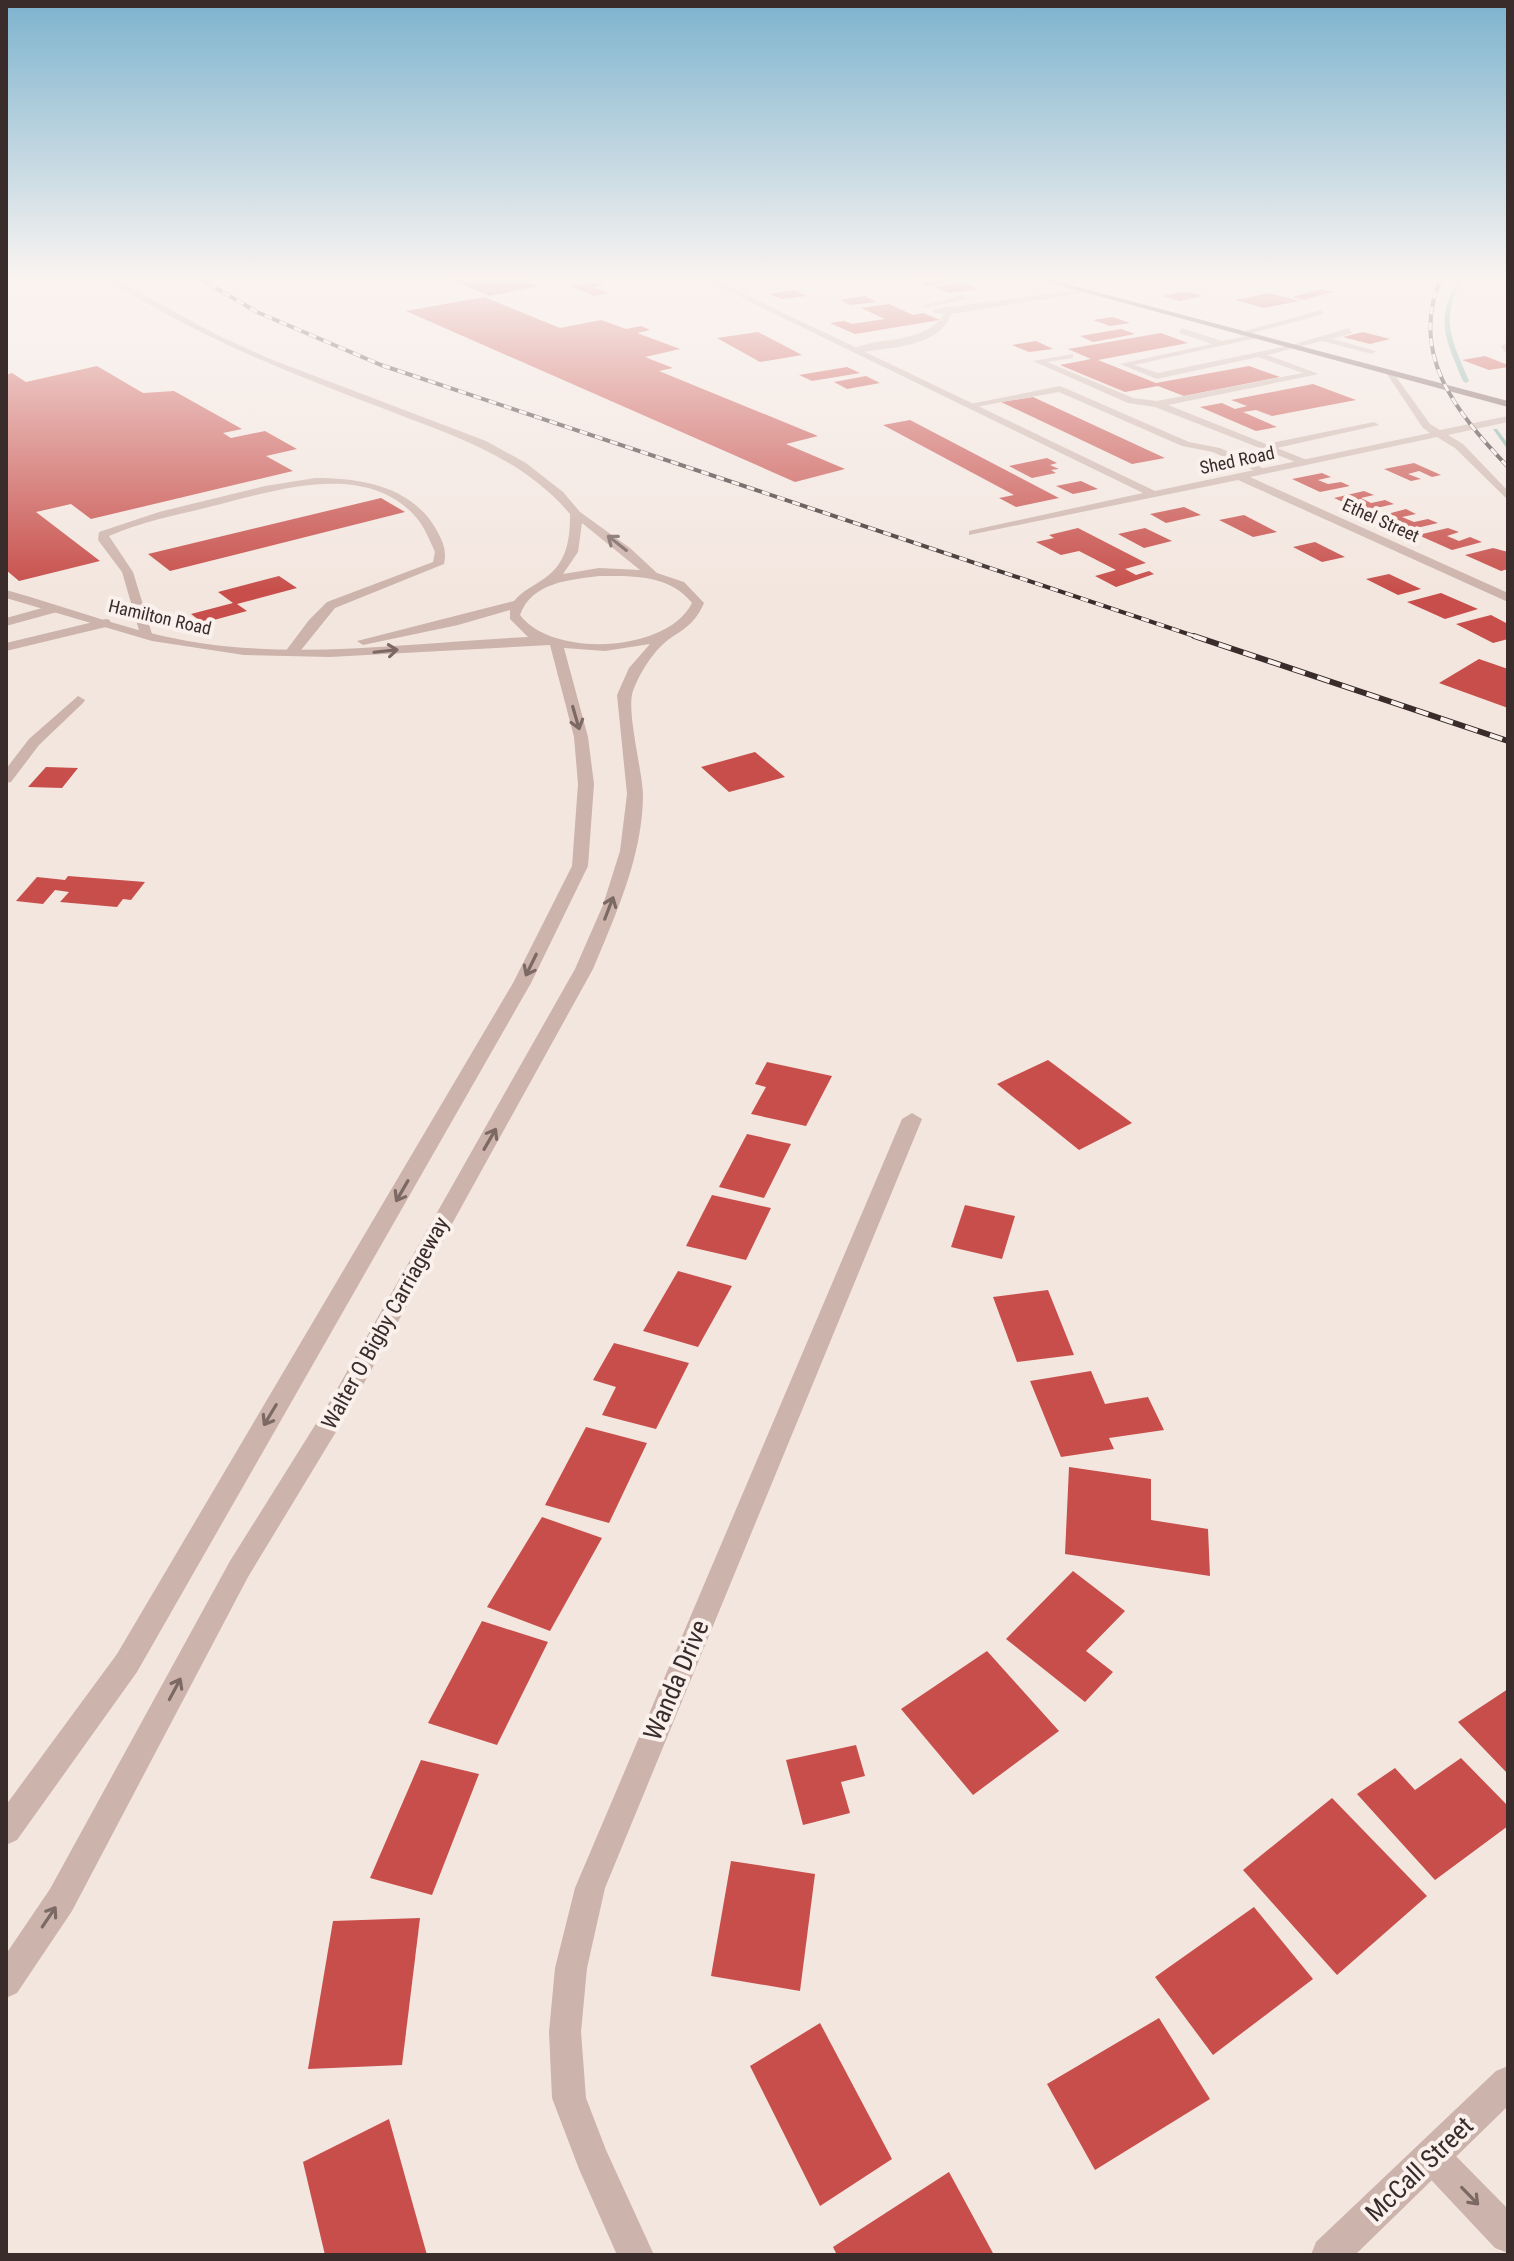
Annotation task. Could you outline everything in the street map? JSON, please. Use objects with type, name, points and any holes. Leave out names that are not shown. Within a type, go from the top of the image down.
[{"type":"main road","points":[[1421,382],[1508,404]]},
{"type":"street","points":[[321,382],[482,443],[522,465],[559,494],[576,514],[626,550],[654,576]]},
{"type":"street","points":[[921,382],[1153,494]]},
{"type":"street","points":[[1085,382],[1131,401],[1157,404],[1303,462]]},
{"type":"street","points":[[1157,404],[1275,382]]},
{"type":"street","points":[[1397,382],[1422,421],[1436,434],[1459,446],[1508,497]]},
{"type":"street","points":[[970,405],[1060,389],[1186,444],[1216,450],[1264,471]]},
{"type":"street","points":[[1101,407],[1131,401]]},
{"type":"street","name":"Shed Road","points":[[973,533],[1508,419]]},
{"type":"street","points":[[1266,447],[1374,425]]},
{"type":"street","name":"Ethel Street","points":[[1239,476],[1508,598]]},
{"type":"street","points":[[146,634],[128,570],[104,540],[103,534],[204,505],[312,481],[341,479],[366,484],[412,506],[430,530],[441,552],[438,564],[331,605],[292,652]]},
{"type":"street","points":[[547,582],[573,553],[576,514]]},
{"type":"street","name":"Walter O Bigby Carriageway","points":[[516,604],[527,592],[547,582],[599,572],[654,576],[676,582],[692,592],[698,603],[696,615],[684,627],[664,637],[611,647],[550,641]]},
{"type":"street","name":"Hamilton Road","points":[[6,594],[199,647],[348,655],[463,643],[550,641]]},
{"type":"street","points":[[6,1830],[127,1663],[522,983],[580,866],[586,784],[581,737],[550,641],[521,626],[514,615],[516,604]]},
{"type":"street","name":"Hamilton Road","points":[[308,652],[419,630],[516,604]]},
{"type":"street","points":[[6,622],[53,609]]},
{"type":"street","points":[[6,647],[106,623]]},
{"type":"street","name":"Walter O Bigby Carriageway","points":[[6,1982],[61,1900],[239,1569],[340,1405],[584,969],[611,905],[628,851],[635,794],[624,695],[636,668],[664,637]]},
{"type":"street","points":[[6,779],[34,742],[78,700]]},
{"type":"street","name":"Wanda Drive","points":[[636,2255],[591,2157],[569,2098],[565,2032],[571,1968],[590,1888],[912,1119]]},
{"type":"street","name":"McCall Street","points":[[1329,2255],[1508,2083]]},
{"type":"street","points":[[1432,2156],[1508,2235]]},
{"type":"building","points":[[6,382],[123,382],[143,393],[174,391],[242,429],[223,433],[231,438],[265,431],[297,449],[266,456],[293,471],[91,519],[71,504],[36,512],[100,561],[19,581],[6,570]]},
{"type":"building","points":[[566,382],[685,382],[818,436],[786,444],[845,469],[795,482]]},
{"type":"building","points":[[834,382],[877,382],[880,383],[847,389]]},
{"type":"building","points":[[1100,382],[1257,382],[1184,396],[1158,386],[1125,392]]},
{"type":"building","points":[[1313,384],[1356,400],[1272,416],[1256,410],[1243,412],[1277,427],[1256,431],[1200,407],[1222,403],[1235,409],[1247,406],[1231,400]]},
{"type":"building","points":[[1033,397],[1165,458],[1132,464],[1001,402]]},
{"type":"building","points":[[910,420],[1059,498],[1016,507],[999,498],[1014,495],[883,425]]},
{"type":"building","points":[[1047,458],[1057,463],[1050,465],[1059,469],[1051,470],[1056,473],[1032,478],[1009,466]]},
{"type":"building","points":[[1414,463],[1441,475],[1432,477],[1419,471],[1408,474],[1421,479],[1411,481],[1384,469]]},
{"type":"building","points":[[1322,473],[1331,477],[1318,480],[1350,486],[1320,492],[1292,479]]},
{"type":"building","points":[[1081,481],[1098,489],[1073,494],[1056,486]]},
{"type":"building","points":[[1364,491],[1374,495],[1361,498],[1371,503],[1385,500],[1394,504],[1363,511],[1334,498]]},
{"type":"building","points":[[381,498],[405,512],[170,571],[148,554]]},
{"type":"building","points":[[1184,507],[1201,515],[1166,523],[1150,514]]},
{"type":"building","points":[[1406,509],[1416,514],[1402,517],[1414,522],[1428,519],[1438,523],[1408,530],[1376,517]]},
{"type":"building","points":[[1244,515],[1277,532],[1253,537],[1219,520]]},
{"type":"building","points":[[1078,528],[1146,563],[1125,569],[1136,575],[1149,571],[1154,574],[1116,587],[1095,576],[1116,570],[1079,551],[1061,555],[1036,542],[1054,538],[1049,535]]},
{"type":"building","points":[[1145,528],[1172,541],[1144,548],[1118,534]]},
{"type":"building","points":[[1448,528],[1459,532],[1447,536],[1459,541],[1470,537],[1482,542],[1452,550],[1418,535]]},
{"type":"building","points":[[1315,542],[1345,557],[1322,562],[1293,547]]},
{"type":"building","points":[[1493,548],[1508,552],[1508,569],[1501,571],[1465,555]]},
{"type":"building","points":[[1389,574],[1421,589],[1398,595],[1366,579]]},
{"type":"building","points":[[279,576],[297,588],[237,604],[247,611],[203,623],[191,614],[233,603],[218,592]]},
{"type":"building","points":[[1441,593],[1478,609],[1445,619],[1407,602]]},
{"type":"building","points":[[1491,615],[1508,624],[1508,639],[1493,643],[1456,624]]},
{"type":"building","points":[[1479,659],[1508,669],[1508,708],[1439,683]]},
{"type":"building","points":[[755,752],[785,777],[729,792],[701,767]]},
{"type":"building","points":[[46,767],[78,768],[62,788],[28,787]]},
{"type":"building","points":[[68,876],[145,882],[131,900],[123,899],[117,907],[60,902],[69,892],[55,890],[43,904],[16,901],[37,877],[65,880]]},
{"type":"building","points":[[1048,1060],[1132,1123],[1079,1150],[997,1084]]},
{"type":"building","points":[[767,1062],[832,1076],[806,1126],[751,1114],[766,1087],[755,1084]]},
{"type":"building","points":[[747,1134],[791,1144],[764,1198],[719,1187]]},
{"type":"building","points":[[712,1195],[771,1208],[746,1260],[686,1246]]},
{"type":"building","points":[[965,1205],[1015,1216],[1002,1259],[951,1247]]},
{"type":"building","points":[[678,1271],[732,1286],[698,1347],[643,1331]]},
{"type":"building","points":[[1048,1290],[1074,1355],[1017,1362],[993,1297]]},
{"type":"building","points":[[614,1343],[689,1363],[656,1429],[602,1415],[616,1387],[593,1380]]},
{"type":"building","points":[[1091,1371],[1105,1404],[1148,1397],[1164,1430],[1109,1438],[1114,1449],[1061,1457],[1030,1381]]},
{"type":"building","points":[[586,1427],[647,1443],[609,1523],[545,1505]]},
{"type":"building","points":[[1069,1467],[1151,1479],[1151,1520],[1208,1529],[1210,1576],[1065,1554]]},
{"type":"building","points":[[542,1517],[602,1538],[550,1631],[487,1607]]},
{"type":"building","points":[[1073,1571],[1125,1611],[1086,1651],[1113,1672],[1085,1702],[1006,1639]]},
{"type":"building","points":[[482,1621],[548,1642],[497,1745],[428,1723]]},
{"type":"building","points":[[987,1651],[1059,1731],[973,1795],[901,1709]]},
{"type":"building","points":[[1508,1689],[1508,1774],[1458,1722]]},
{"type":"building","points":[[856,1745],[865,1776],[841,1782],[850,1813],[803,1825],[786,1760]]},
{"type":"building","points":[[1461,1758],[1508,1806],[1508,1826],[1435,1880],[1357,1794],[1395,1768],[1415,1790]]},
{"type":"building","points":[[421,1760],[479,1774],[432,1895],[370,1878]]},
{"type":"building","points":[[1332,1798],[1427,1896],[1337,1975],[1243,1870]]},
{"type":"building","points":[[731,1861],[815,1874],[800,1991],[711,1976]]},
{"type":"building","points":[[1254,1907],[1313,1979],[1213,2055],[1155,1977]]},
{"type":"building","points":[[420,1918],[402,2065],[308,2069],[333,1921]]},
{"type":"building","points":[[1159,2018],[1210,2099],[1095,2170],[1047,2084]]},
{"type":"building","points":[[820,2023],[892,2159],[820,2206],[750,2066]]},
{"type":"building","points":[[389,2119],[427,2255],[325,2255],[303,2162]]},
{"type":"building","points":[[949,2172],[994,2255],[837,2255],[833,2247]]},
{"type":"waterway","points":[[1495,430],[1508,448]]},
{"type":"railway","points":[[431,382],[1194,636]]},
{"type":"railway","points":[[1443,382],[1471,425],[1508,467]]},
{"type":"railway","points":[[1194,636],[1200,638]]},
{"type":"railway","points":[[1194,636],[1508,741]]}]
